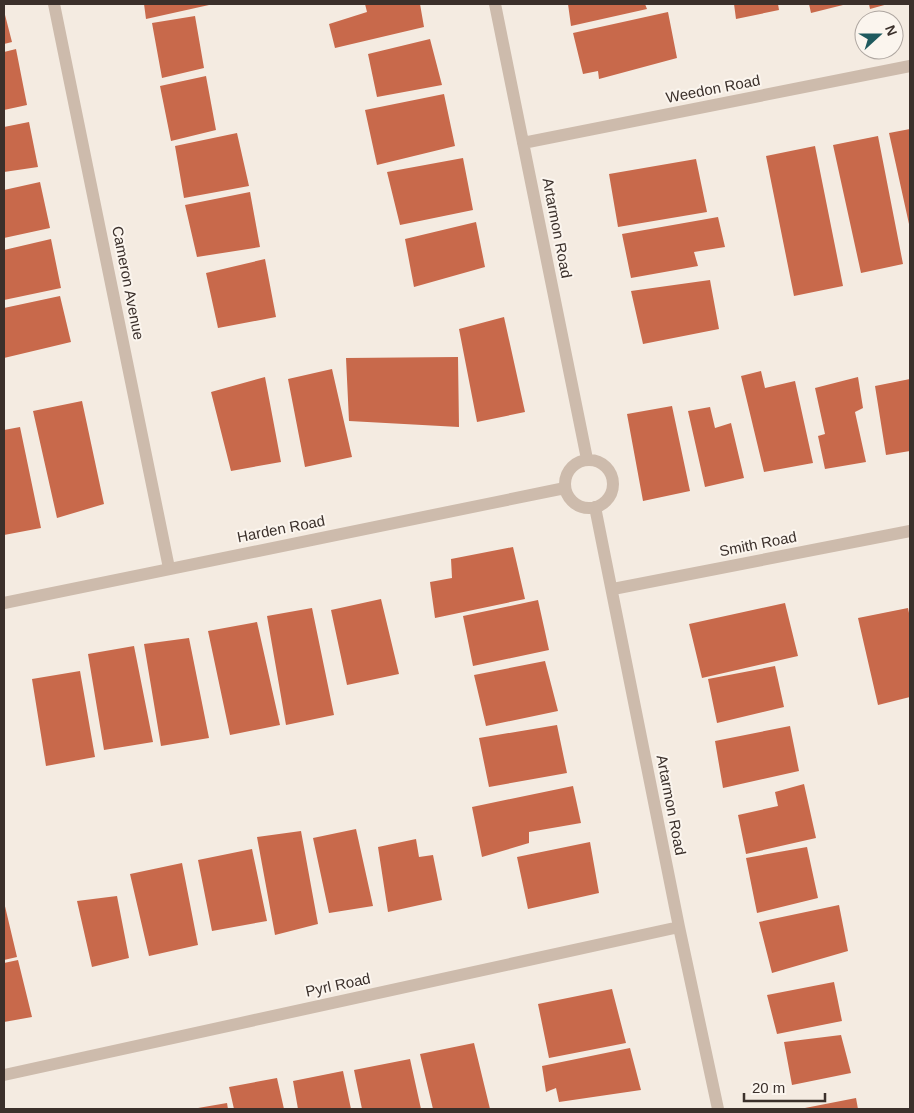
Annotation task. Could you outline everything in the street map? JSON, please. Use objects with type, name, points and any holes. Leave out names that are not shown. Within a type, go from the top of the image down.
[{"type":"street","name":"Cameron Avenue","points":[[54,4],[169,568]]},
{"type":"street","name":"Artarmon Road","points":[[495,4],[587,459]]},
{"type":"street","name":"Weedon Road","points":[[523,143],[910,66]]},
{"type":"street","points":[[587,459],[601,462],[611,473],[613,480],[613,487],[608,500],[595,507],[588,508],[576,504],[571,500],[565,488],[564,481],[570,468],[574,464],[587,459]]},
{"type":"street","name":"Harden Road","points":[[4,603],[565,488]]},
{"type":"street","name":"Artarmon Road","points":[[595,507],[613,589],[679,927],[718,1109]]},
{"type":"street","name":"Smith Road","points":[[613,589],[910,531]]},
{"type":"street","name":"Pyrl Road","points":[[4,1076],[679,927]]},
{"type":"building","points":[[144,4],[209,4],[209,5],[146,19]]},
{"type":"building","points":[[365,4],[420,4],[424,27],[335,48],[329,24],[367,12]]},
{"type":"building","points":[[568,4],[645,4],[647,9],[571,26]]},
{"type":"building","points":[[734,4],[778,4],[779,10],[736,19]]},
{"type":"building","points":[[809,4],[847,4],[811,13]]},
{"type":"building","points":[[869,4],[888,4],[870,9]]},
{"type":"building","points":[[4,11],[12,42],[4,44]]},
{"type":"building","points":[[668,12],[677,58],[599,79],[598,71],[583,74],[573,33]]},
{"type":"building","points":[[195,16],[204,68],[162,78],[152,23]]},
{"type":"building","points":[[430,39],[442,85],[377,97],[368,54]]},
{"type":"building","points":[[16,49],[27,105],[4,110],[4,52]]},
{"type":"building","points":[[206,76],[216,130],[171,141],[160,86]]},
{"type":"building","points":[[444,94],[455,146],[377,165],[365,110]]},
{"type":"building","points":[[29,122],[38,167],[4,172],[4,127]]},
{"type":"building","points":[[910,129],[910,224],[909,224],[889,133]]},
{"type":"building","points":[[237,133],[249,186],[184,198],[175,146]]},
{"type":"building","points":[[878,136],[903,264],[861,273],[833,145]]},
{"type":"building","points":[[815,146],[843,286],[794,296],[766,156]]},
{"type":"building","points":[[463,158],[473,210],[400,225],[387,172]]},
{"type":"building","points":[[696,159],[707,212],[618,227],[609,174]]},
{"type":"building","points":[[40,182],[50,228],[4,238],[4,190]]},
{"type":"building","points":[[250,192],[260,247],[197,257],[185,205]]},
{"type":"building","points":[[718,217],[725,247],[694,252],[698,266],[631,278],[622,234]]},
{"type":"building","points":[[476,222],[485,267],[414,287],[405,239]]},
{"type":"building","points":[[51,239],[61,288],[4,300],[4,250]]},
{"type":"building","points":[[265,259],[276,317],[218,328],[206,273]]},
{"type":"building","points":[[710,280],[719,329],[643,344],[631,291]]},
{"type":"building","points":[[60,296],[71,342],[4,358],[4,308]]},
{"type":"building","points":[[504,317],[525,412],[477,422],[459,329]]},
{"type":"building","points":[[458,357],[459,427],[349,421],[346,358]]},
{"type":"building","points":[[332,369],[352,457],[305,467],[288,379]]},
{"type":"building","points":[[761,371],[765,388],[795,381],[813,463],[764,472],[741,376]]},
{"type":"building","points":[[265,377],[281,462],[231,471],[211,392]]},
{"type":"building","points":[[858,377],[863,408],[855,412],[866,462],[825,469],[818,436],[825,434],[815,388]]},
{"type":"building","points":[[910,379],[910,451],[886,455],[875,386]]},
{"type":"building","points":[[82,401],[104,504],[57,518],[33,411]]},
{"type":"building","points":[[672,406],[690,491],[643,501],[627,414]]},
{"type":"building","points":[[710,407],[715,428],[731,423],[744,478],[705,487],[688,411]]},
{"type":"building","points":[[20,427],[41,528],[4,535],[4,430]]},
{"type":"building","points":[[513,547],[525,599],[435,618],[430,582],[452,578],[451,559]]},
{"type":"building","points":[[381,599],[399,674],[347,685],[331,610]]},
{"type":"building","points":[[538,600],[549,650],[473,666],[463,616]]},
{"type":"building","points":[[785,603],[798,656],[702,678],[689,624]]},
{"type":"building","points":[[312,608],[334,715],[286,725],[267,616]]},
{"type":"building","points":[[908,608],[910,618],[910,697],[878,705],[858,618]]},
{"type":"building","points":[[257,622],[280,725],[230,735],[208,631]]},
{"type":"building","points":[[189,638],[209,738],[161,746],[144,644]]},
{"type":"building","points":[[134,646],[153,742],[104,750],[88,654]]},
{"type":"building","points":[[545,661],[558,711],[486,726],[474,675]]},
{"type":"building","points":[[775,666],[784,707],[717,723],[708,679]]},
{"type":"building","points":[[80,671],[95,757],[46,766],[32,679]]},
{"type":"building","points":[[557,725],[567,773],[489,787],[479,738]]},
{"type":"building","points":[[790,726],[799,771],[723,788],[715,741]]},
{"type":"building","points":[[804,784],[816,838],[746,854],[738,815],[778,806],[775,792]]},
{"type":"building","points":[[573,786],[581,823],[529,832],[529,843],[482,857],[472,807]]},
{"type":"building","points":[[356,829],[373,906],[329,913],[313,838]]},
{"type":"building","points":[[301,831],[318,924],[275,935],[257,837]]},
{"type":"building","points":[[416,839],[419,857],[433,855],[442,900],[388,912],[378,847]]},
{"type":"building","points":[[590,842],[599,893],[528,909],[517,857]]},
{"type":"building","points":[[807,847],[818,898],[757,913],[746,858]]},
{"type":"building","points":[[252,849],[267,921],[212,931],[198,860]]},
{"type":"building","points":[[182,863],[198,945],[149,956],[130,874]]},
{"type":"building","points":[[117,896],[129,958],[92,967],[77,901]]},
{"type":"building","points":[[4,902],[17,957],[4,960]]},
{"type":"building","points":[[839,905],[848,951],[772,973],[759,922]]},
{"type":"building","points":[[18,960],[32,1017],[4,1022],[4,963]]},
{"type":"building","points":[[834,982],[842,1021],[777,1034],[767,995]]},
{"type":"building","points":[[612,989],[626,1043],[549,1058],[538,1004]]},
{"type":"building","points":[[841,1035],[851,1073],[792,1085],[784,1042]]},
{"type":"building","points":[[474,1043],[490,1109],[433,1109],[420,1054]]},
{"type":"building","points":[[630,1048],[641,1090],[559,1102],[556,1088],[546,1092],[542,1066]]},
{"type":"building","points":[[410,1059],[421,1109],[362,1109],[354,1070]]},
{"type":"building","points":[[343,1071],[351,1109],[298,1109],[293,1081]]},
{"type":"building","points":[[277,1078],[284,1109],[234,1109],[229,1087]]},
{"type":"building","points":[[856,1098],[858,1109],[805,1109],[805,1108]]},
{"type":"building","points":[[227,1103],[228,1109],[198,1109],[198,1108]]}]
